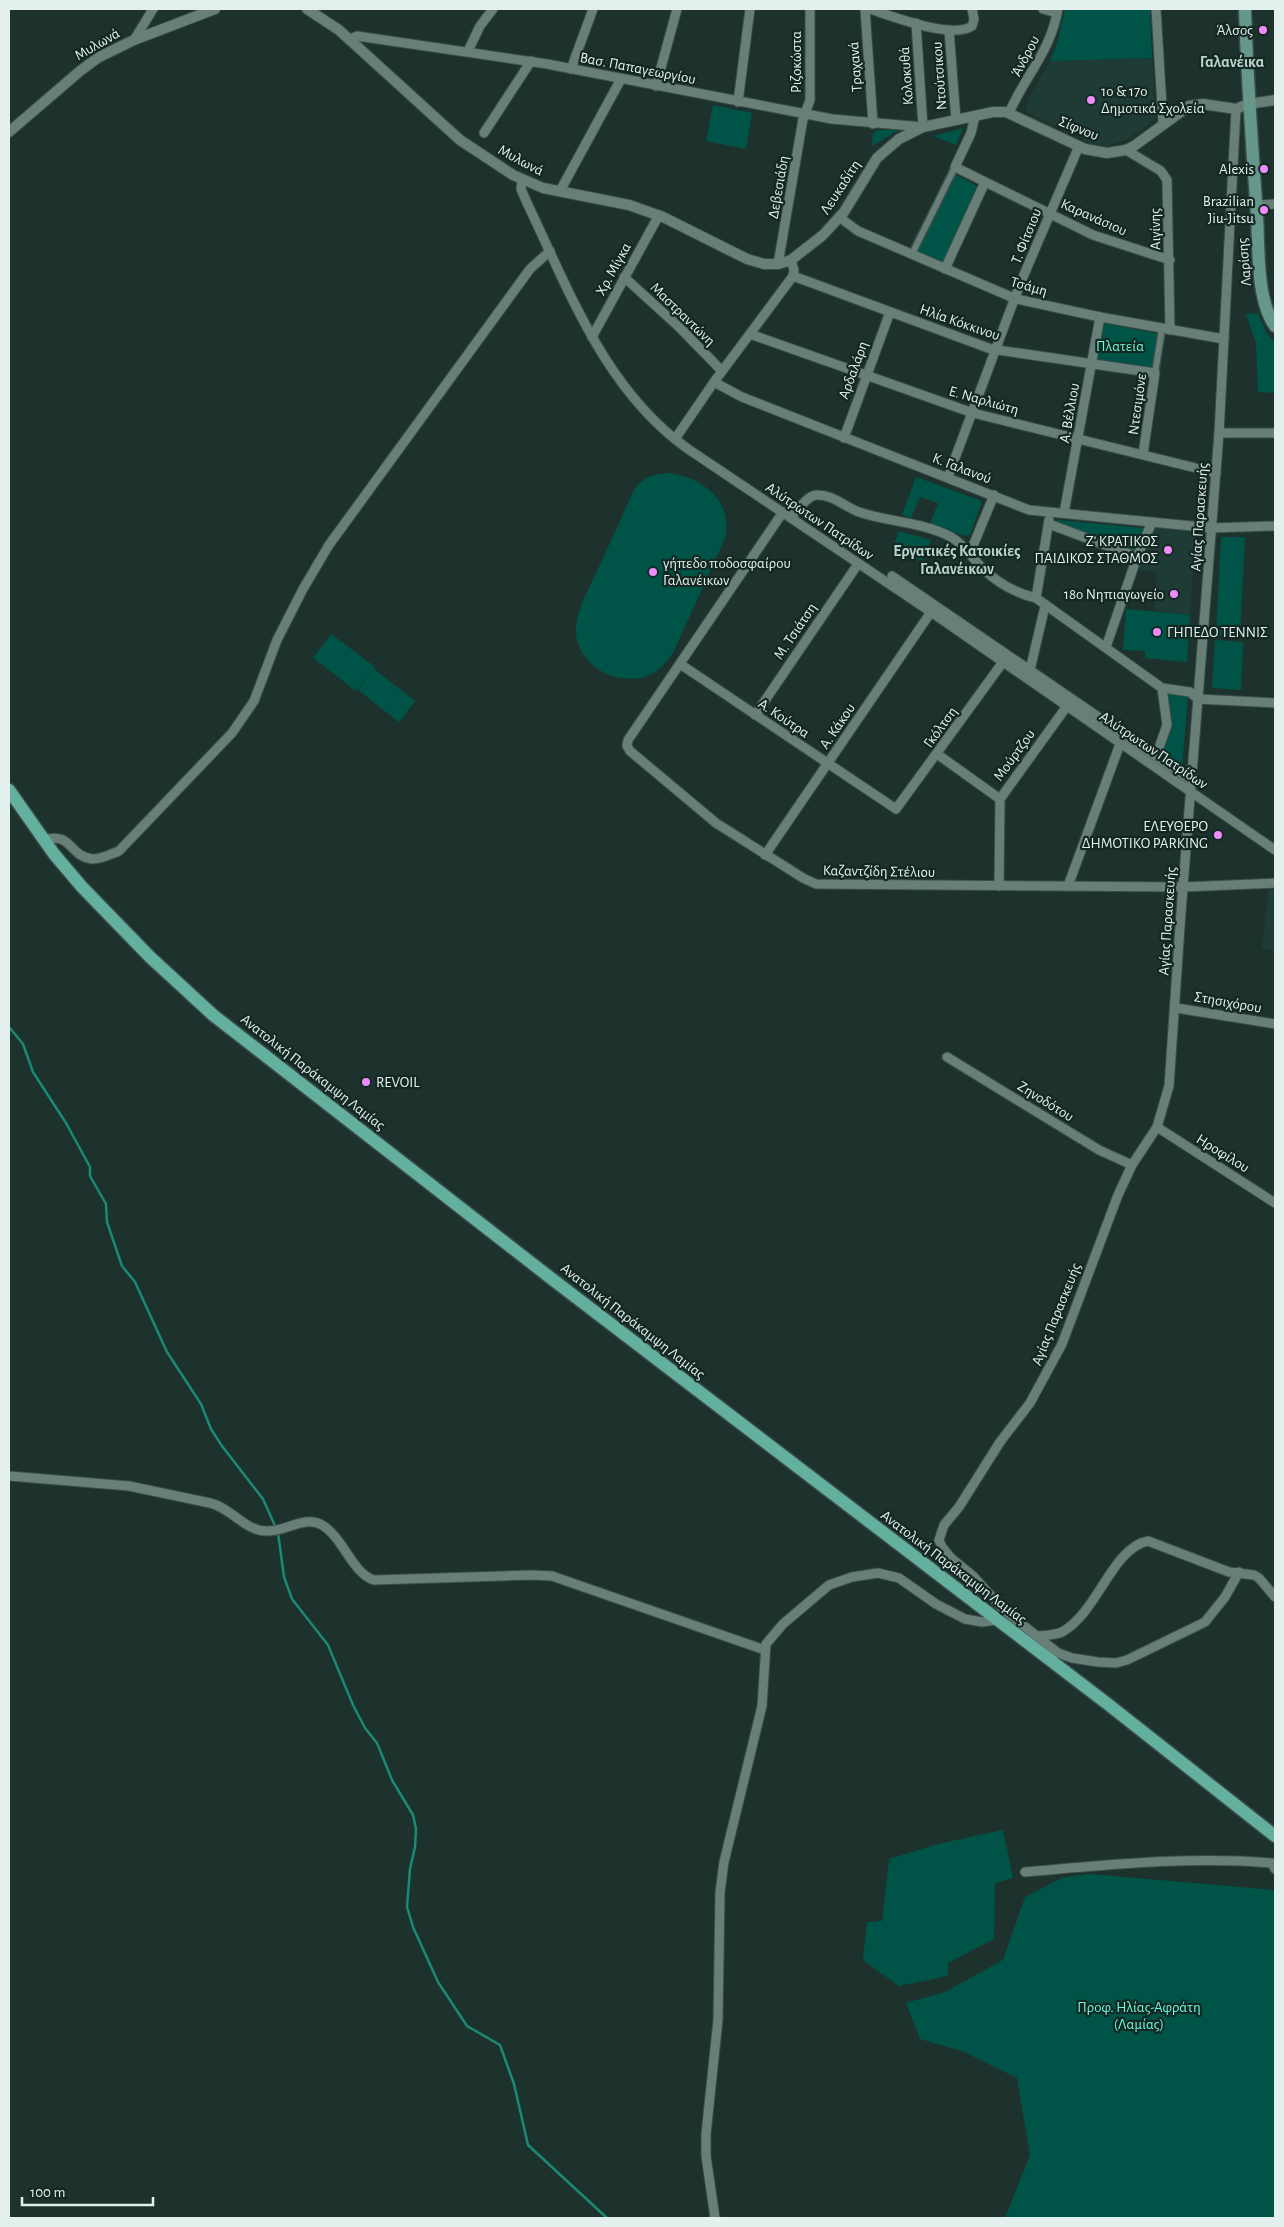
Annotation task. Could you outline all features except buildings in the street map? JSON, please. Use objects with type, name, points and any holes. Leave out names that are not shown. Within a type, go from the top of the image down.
[{"type":"main road","name":"Λαρίσης","points":[[1245,9],[1248,104],[1262,285],[1269,316],[1275,326]]},
{"type":"main road","name":"Ανατολική Παράκαμψη Λαμίας","points":[[9,790],[44,840],[82,887],[119,927],[213,1015],[552,1279],[997,1620],[1034,1638],[1275,1836]]},
{"type":"street","points":[[134,40],[153,9]]},
{"type":"street","name":"Μυλωνά","points":[[9,132],[85,66],[105,54],[134,40],[215,9]]},
{"type":"street","name":"Μυλωνά","points":[[306,9],[349,40],[446,128],[488,159],[522,180],[535,186],[629,205],[659,216],[747,259],[757,262],[778,264],[791,260]]},
{"type":"street","points":[[468,51],[480,26],[493,9]]},
{"type":"street","points":[[571,69],[593,9]]},
{"type":"street","points":[[656,86],[677,9]]},
{"type":"street","points":[[738,102],[750,9]]},
{"type":"street","name":"Ριζοκώστα","points":[[804,114],[810,100],[810,9]]},
{"type":"street","name":"Τραχανά","points":[[865,9],[873,124]]},
{"type":"street","points":[[870,9],[889,12],[916,23],[962,31],[972,26],[974,19],[972,9]]},
{"type":"street","points":[[1043,9],[1058,11]]},
{"type":"street","points":[[1156,9],[1164,123]]},
{"type":"street","name":"Άνδρου","points":[[1009,113],[1042,57],[1058,11]]},
{"type":"street","name":"Κολοκυθά","points":[[916,23],[924,127]]},
{"type":"street","name":"Ντούτσικου","points":[[949,30],[956,120]]},
{"type":"street","name":"Βασ. Παπαγεωργίου","points":[[349,40],[357,36],[468,51],[531,61],[804,114],[873,124],[924,127]]},
{"type":"street","points":[[484,133],[531,61]]},
{"type":"street","points":[[560,191],[621,79]]},
{"type":"street","name":"Σίφνου","points":[[1009,113],[1079,146],[1102,153],[1126,150],[1184,108],[1193,104],[1236,109],[1248,104],[1275,100]]},
{"type":"street","name":"Αγίας Παρασκευής","points":[[1034,1638],[1004,1610],[973,1576],[951,1558],[942,1547],[939,1535],[995,1450],[1025,1411],[1053,1363],[1062,1344],[1115,1202],[1132,1165],[1157,1127],[1169,1086],[1219,433],[1236,109]]},
{"type":"street","name":"Λευκαδίτη","points":[[791,260],[818,239],[839,217],[877,158],[899,139],[924,127],[999,112],[1009,113]]},
{"type":"street","name":"Δεβεσιάδη","points":[[778,264],[804,114]]},
{"type":"street","points":[[912,254],[971,133],[976,116]]},
{"type":"street","name":"Τ. Φίτσιου","points":[[948,478],[1016,299],[1079,146]]},
{"type":"street","name":"Αιγίνης","points":[[1126,150],[1161,171],[1165,176],[1168,188],[1170,260],[1166,329]]},
{"type":"street","name":"Καρανάσιου","points":[[955,167],[1093,235],[1170,260]]},
{"type":"street","name":"Αλύτρωτων Πατρίδων","points":[[522,180],[522,192],[592,337],[617,378],[653,419],[675,439],[931,612],[1275,850]]},
{"type":"street","points":[[945,269],[986,182]]},
{"type":"street","points":[[1256,205],[1275,204]]},
{"type":"street","name":"Χρ. Μίγκα","points":[[592,337],[659,216]]},
{"type":"street","name":"Τσάμη","points":[[839,217],[851,227],[1016,299],[1100,317],[1224,339]]},
{"type":"street","points":[[44,840],[58,838],[67,841],[75,852],[92,859],[102,858],[120,851],[232,733],[254,701],[277,640],[302,588],[329,544],[530,269],[550,251]]},
{"type":"street","points":[[675,439],[714,382],[793,276],[794,270],[791,260]]},
{"type":"street","name":"Ηλία Κόκκινου","points":[[793,276],[997,350],[1155,373]]},
{"type":"street","name":"Μαστραντώνη","points":[[624,277],[679,327],[722,371]]},
{"type":"street","name":"Αρδαλάρη","points":[[844,438],[865,376],[890,312]]},
{"type":"street","name":"Α. Βέλλιου","points":[[1064,512],[1100,317]]},
{"type":"street","name":"Ντεσιμόνε","points":[[1143,454],[1155,373],[1166,329]]},
{"type":"street","name":"Ε. Ναρλιώτη","points":[[750,334],[973,413],[1216,473]]},
{"type":"street","name":"Κ. Γαλανού","points":[[714,382],[742,397],[1029,510],[1212,528],[1275,526]]},
{"type":"street","points":[[1219,433],[1275,433]]},
{"type":"street","points":[[970,553],[994,495]]},
{"type":"street","points":[[680,664],[787,514],[813,496],[826,496],[865,514],[950,537],[1008,588],[1020,594],[1036,598],[1162,688],[1190,692],[1198,699],[1275,703]]},
{"type":"street","points":[[1036,598],[1049,524],[1049,513]]},
{"type":"street","points":[[1106,647],[1137,558],[1152,522]]},
{"type":"street","points":[[1049,524],[1137,558]]},
{"type":"street","name":"Μ. Τσιάτση","points":[[755,715],[858,564]]},
{"type":"street","points":[[892,576],[1192,781]]},
{"type":"street","points":[[1030,670],[1045,606]]},
{"type":"street","name":"Α. Κάκου","points":[[765,855],[931,612]]},
{"type":"street","name":"Γκόλτση","points":[[898,809],[1003,662]]},
{"type":"street","name":"Α. Κούτρα","points":[[680,664],[892,808],[898,809]]},
{"type":"street","name":"Καζαντζίδη Στέλιου","points":[[680,664],[628,740],[627,746],[630,751],[703,813],[765,855],[816,884],[1183,887],[1275,883]]},
{"type":"street","points":[[1156,756],[1167,725],[1162,688]]},
{"type":"street","name":"Μούρτζου","points":[[1000,886],[1000,799],[1067,706]]},
{"type":"street","points":[[1068,886],[1120,744]]},
{"type":"street","points":[[937,754],[1000,799]]},
{"type":"street","name":"Στησιχόρου","points":[[1176,1008],[1275,1024]]},
{"type":"street","name":"Ζηνοδότου","points":[[947,1056],[1099,1150],[1132,1165]]},
{"type":"street","name":"Ηροφίλου","points":[[1157,1127],[1275,1203]]},
{"type":"street","points":[[9,1476],[129,1486],[217,1504],[248,1525],[266,1532],[277,1531],[304,1522],[319,1523],[334,1535],[362,1572],[374,1580],[552,1576],[765,1650]]},
{"type":"street","points":[[1034,1638],[1052,1635],[1066,1629],[1097,1596],[1124,1554],[1142,1542],[1156,1542],[1229,1572],[1257,1576],[1275,1597]]},
{"type":"street","points":[[1034,1638],[1068,1657],[1098,1662],[1120,1662],[1205,1622],[1225,1597],[1239,1572]]},
{"type":"street","points":[[715,2218],[706,2156],[706,2139],[719,2007],[720,1892],[724,1862],[762,1706],[765,1650],[771,1636],[823,1588],[837,1581],[870,1573],[888,1574],[899,1578],[936,1604],[965,1618],[982,1622],[997,1620]]},
{"type":"street","points":[[1025,1872],[1082,1866],[1207,1860],[1274,1866],[1275,1853]]},
{"type":"shaded area","name":"1ο & 17ο Δημοτικά Σχολεία","points":[[1152,58],[1155,119],[1128,139],[1110,145],[1095,146],[1083,140],[1083,133],[1066,131],[1028,112],[1026,108],[1030,96],[1050,61]]},
{"type":"shaded area","name":"Ζ' ΚΡΑΤΙΚΟΣ ΠΑΙΔΙΚΟΣ ΣΤΑΘΜΟΣ","points":[[1151,522],[1196,530],[1190,615],[1154,611],[1157,572],[1135,569]]},
{"type":"shaded area","points":[[1269,885],[1275,885],[1275,951],[1262,948]]},
{"type":"green space","points":[[1065,9],[1150,9],[1152,58],[1050,61],[1057,43]]},
{"type":"green space","points":[[713,105],[752,113],[746,149],[706,141]]},
{"type":"green space","points":[[963,128],[956,145],[933,136]]},
{"type":"green space","points":[[878,130],[897,131],[872,146],[873,133]]},
{"type":"green space","points":[[954,174],[979,187],[944,263],[917,252]]},
{"type":"green space","points":[[1258,313],[1266,332],[1275,343],[1275,393],[1258,392],[1256,343],[1246,314]]},
{"type":"green space","name":"Πλατεία","points":[[1102,323],[1159,334],[1152,371],[1096,361]]},
{"type":"green space","name":"γήπεδο ποδοσφαίρου Γαλανέικων","points":[[669,473],[693,480],[713,493],[720,502],[724,513],[726,525],[725,538],[673,653],[668,660],[646,677],[631,679],[613,676],[596,667],[583,654],[576,637],[579,613],[634,490],[649,477]]},
{"type":"green space","points":[[916,477],[982,501],[970,535],[965,536],[930,524],[938,503],[920,497],[911,518],[902,515]]},
{"type":"green space","points":[[1057,520],[1144,528],[1146,530],[1138,550],[1132,553],[1056,524]]},
{"type":"green space","points":[[899,531],[931,540],[922,561],[893,547]]},
{"type":"green space","points":[[1221,537],[1245,537],[1240,636],[1216,635]]},
{"type":"green space","name":"ΓΗΠΕΔΟ ΤΕΝΝΙΣ","points":[[1126,609],[1190,615],[1187,662],[1145,658],[1145,651],[1123,650]]},
{"type":"green space","points":[[331,634],[375,667],[374,669],[415,701],[399,722],[358,690],[373,670],[356,691],[313,658]]},
{"type":"green space","points":[[1215,640],[1243,642],[1241,690],[1212,688]]},
{"type":"green space","points":[[1167,693],[1188,695],[1182,768],[1160,754],[1169,724]]},
{"type":"green space","points":[[1003,1830],[1013,1878],[995,1883],[994,1939],[948,1963],[948,1976],[899,1986],[863,1960],[867,1922],[882,1921],[889,1859],[938,1844]]},
{"type":"green space","name":"Προφ. Ηλίας-Αφράτη (Λαμίας)","points":[[1090,1874],[1275,1890],[1275,2218],[1005,2218],[1030,2155],[1017,2078],[962,2051],[920,2039],[906,2003],[945,1992],[1003,1960],[1025,1897],[1064,1877]]},
{"type":"waterway","points":[[9,1027],[23,1044],[33,1072],[66,1123],[90,1167],[90,1176],[106,1204],[107,1222],[122,1266],[135,1282],[167,1352],[201,1404],[211,1429],[222,1446],[263,1499],[276,1528]]},
{"type":"waterway","points":[[278,1533],[284,1577],[292,1599],[328,1645],[353,1705],[365,1728],[377,1743],[392,1780],[413,1815],[416,1829],[415,1847],[410,1869],[407,1907],[413,1927],[438,1982],[467,2026],[500,2045],[514,2084],[528,2145],[607,2218]]},
{"type":"place","name":"Άλσος","points":[[1263,30]]},
{"type":"place","name":"1ο & 17ο Δημοτικά Σχολεία","points":[[1091,100]]},
{"type":"place","name":"Alexis","points":[[1264,169]]},
{"type":"place","name":"Brazilian Jiu-Jitsu","points":[[1264,210]]},
{"type":"place","name":"Ζ' ΚΡΑΤΙΚΟΣ ΠΑΙΔΙΚΟΣ ΣΤΑΘΜΟΣ","points":[[1168,550]]},
{"type":"place","name":"γήπεδο ποδοσφαίρου Γαλανέικων","points":[[653,572]]},
{"type":"place","name":"18ο Νηπιαγωγείο","points":[[1174,594]]},
{"type":"place","name":"ΓΗΠΕΔΟ ΤΕΝΝΙΣ","points":[[1157,632]]},
{"type":"place","name":"ΕΛΕΥΘΕΡΟ ΔΗΜΟΤΙΚΟ PARKING","points":[[1218,835]]},
{"type":"place","name":"REVOIL","points":[[366,1082]]},
{"type":"district","name":"Γαλανέικα","points":[[1232,61]]},
{"type":"district","name":"Εργατικές Κατοικίες Γαλανέικων","points":[[957,559]]}]
